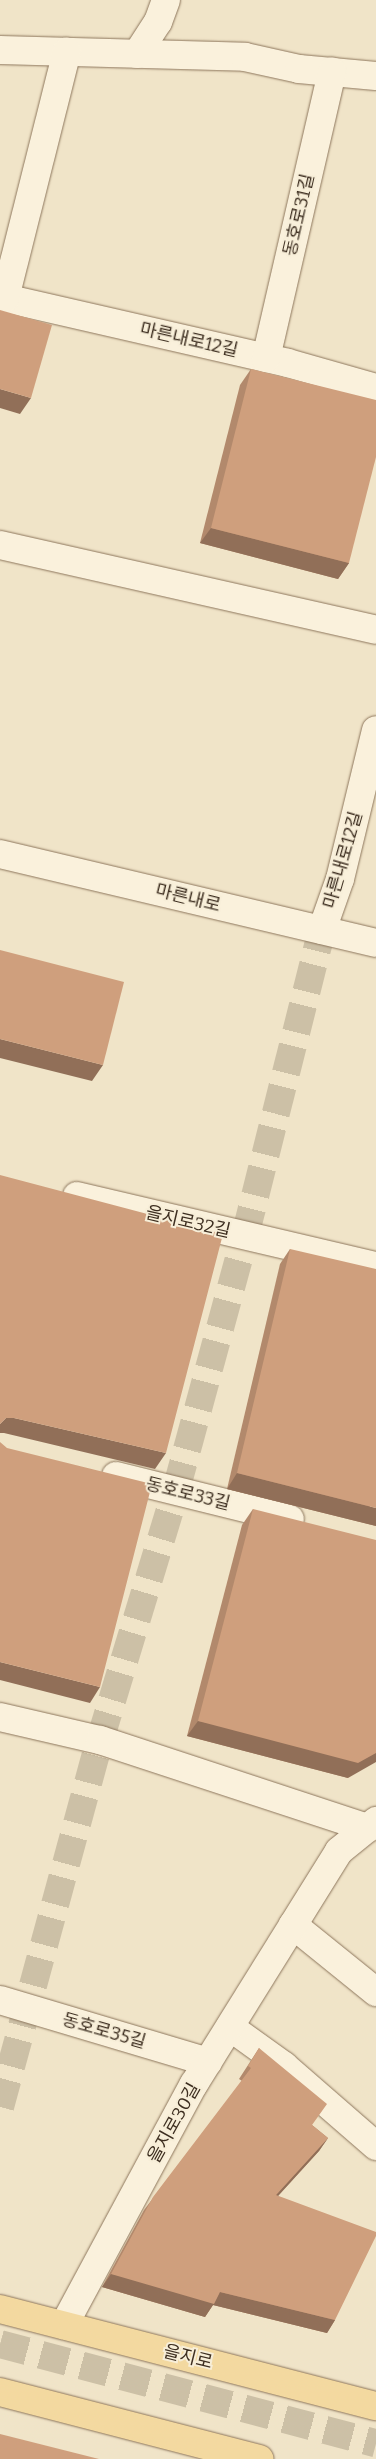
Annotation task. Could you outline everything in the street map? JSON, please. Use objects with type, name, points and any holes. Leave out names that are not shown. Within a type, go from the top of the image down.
[{"type":"main road","name":"을지로","points":[[0,2309],[376,2406]]},
{"type":"main road","points":[[0,2392],[260,2459]]},
{"type":"street","points":[[137,54],[158,22],[166,0]]},
{"type":"street","points":[[0,50],[245,57],[299,69],[376,76]]},
{"type":"street","points":[[3,298],[67,52]]},
{"type":"street","name":"동호로31길","points":[[266,358],[332,72]]},
{"type":"street","name":"마른내로12길","points":[[3,298],[266,358],[376,388]]},
{"type":"street","points":[[0,545],[376,630]]},
{"type":"street","name":"마른내로12길","points":[[322,930],[340,879],[376,730]]},
{"type":"street","name":"마른내로","points":[[0,854],[376,943]]},
{"type":"street","name":"을지로32길","points":[[56,1191],[376,1266]]},
{"type":"street","name":"동호로33길","points":[[93,1470],[319,1527]]},
{"type":"street","name":"을지로30길","points":[[0,1717],[100,1740],[372,1824]]},
{"type":"street","name":"을지로30길","points":[[64,2325],[208,2062],[339,1851],[372,1824]]},
{"type":"street","points":[[293,1925],[376,1992]]},
{"type":"street","name":"동호로35길","points":[[0,2000],[208,2062]]},
{"type":"street","points":[[230,2027],[284,2066],[376,2146]]},
{"type":"building","points":[[0,310],[52,325],[31,398],[0,389]]},
{"type":"building","points":[[251,369],[376,400],[376,457],[349,563],[211,528]]},
{"type":"building","points":[[0,950],[124,982],[103,1065],[0,1039]]},
{"type":"building","points":[[0,1175],[223,1234],[166,1453],[14,1418],[6,1418],[0,1424]]},
{"type":"building","points":[[290,1249],[376,1269],[376,1508],[237,1473]]},
{"type":"building","points":[[0,1442],[7,1448],[152,1484],[100,1687],[0,1662]]},
{"type":"building","points":[[253,1509],[376,1540],[376,1753],[358,1763],[198,1721]]},
{"type":"building","points":[[259,2048],[327,2104],[312,2125],[328,2138],[276,2195],[376,2232],[376,2236],[335,2320],[220,2292],[214,2304],[111,2274],[153,2197],[251,2068],[248,2066]]},
{"type":"building","points":[[0,2434],[99,2459],[0,2459]]},
{"type":"tunnel","points":[[0,2107],[100,1740],[176,1490],[245,1236],[322,930]]},
{"type":"tunnel","points":[[0,2344],[376,2443]]}]
